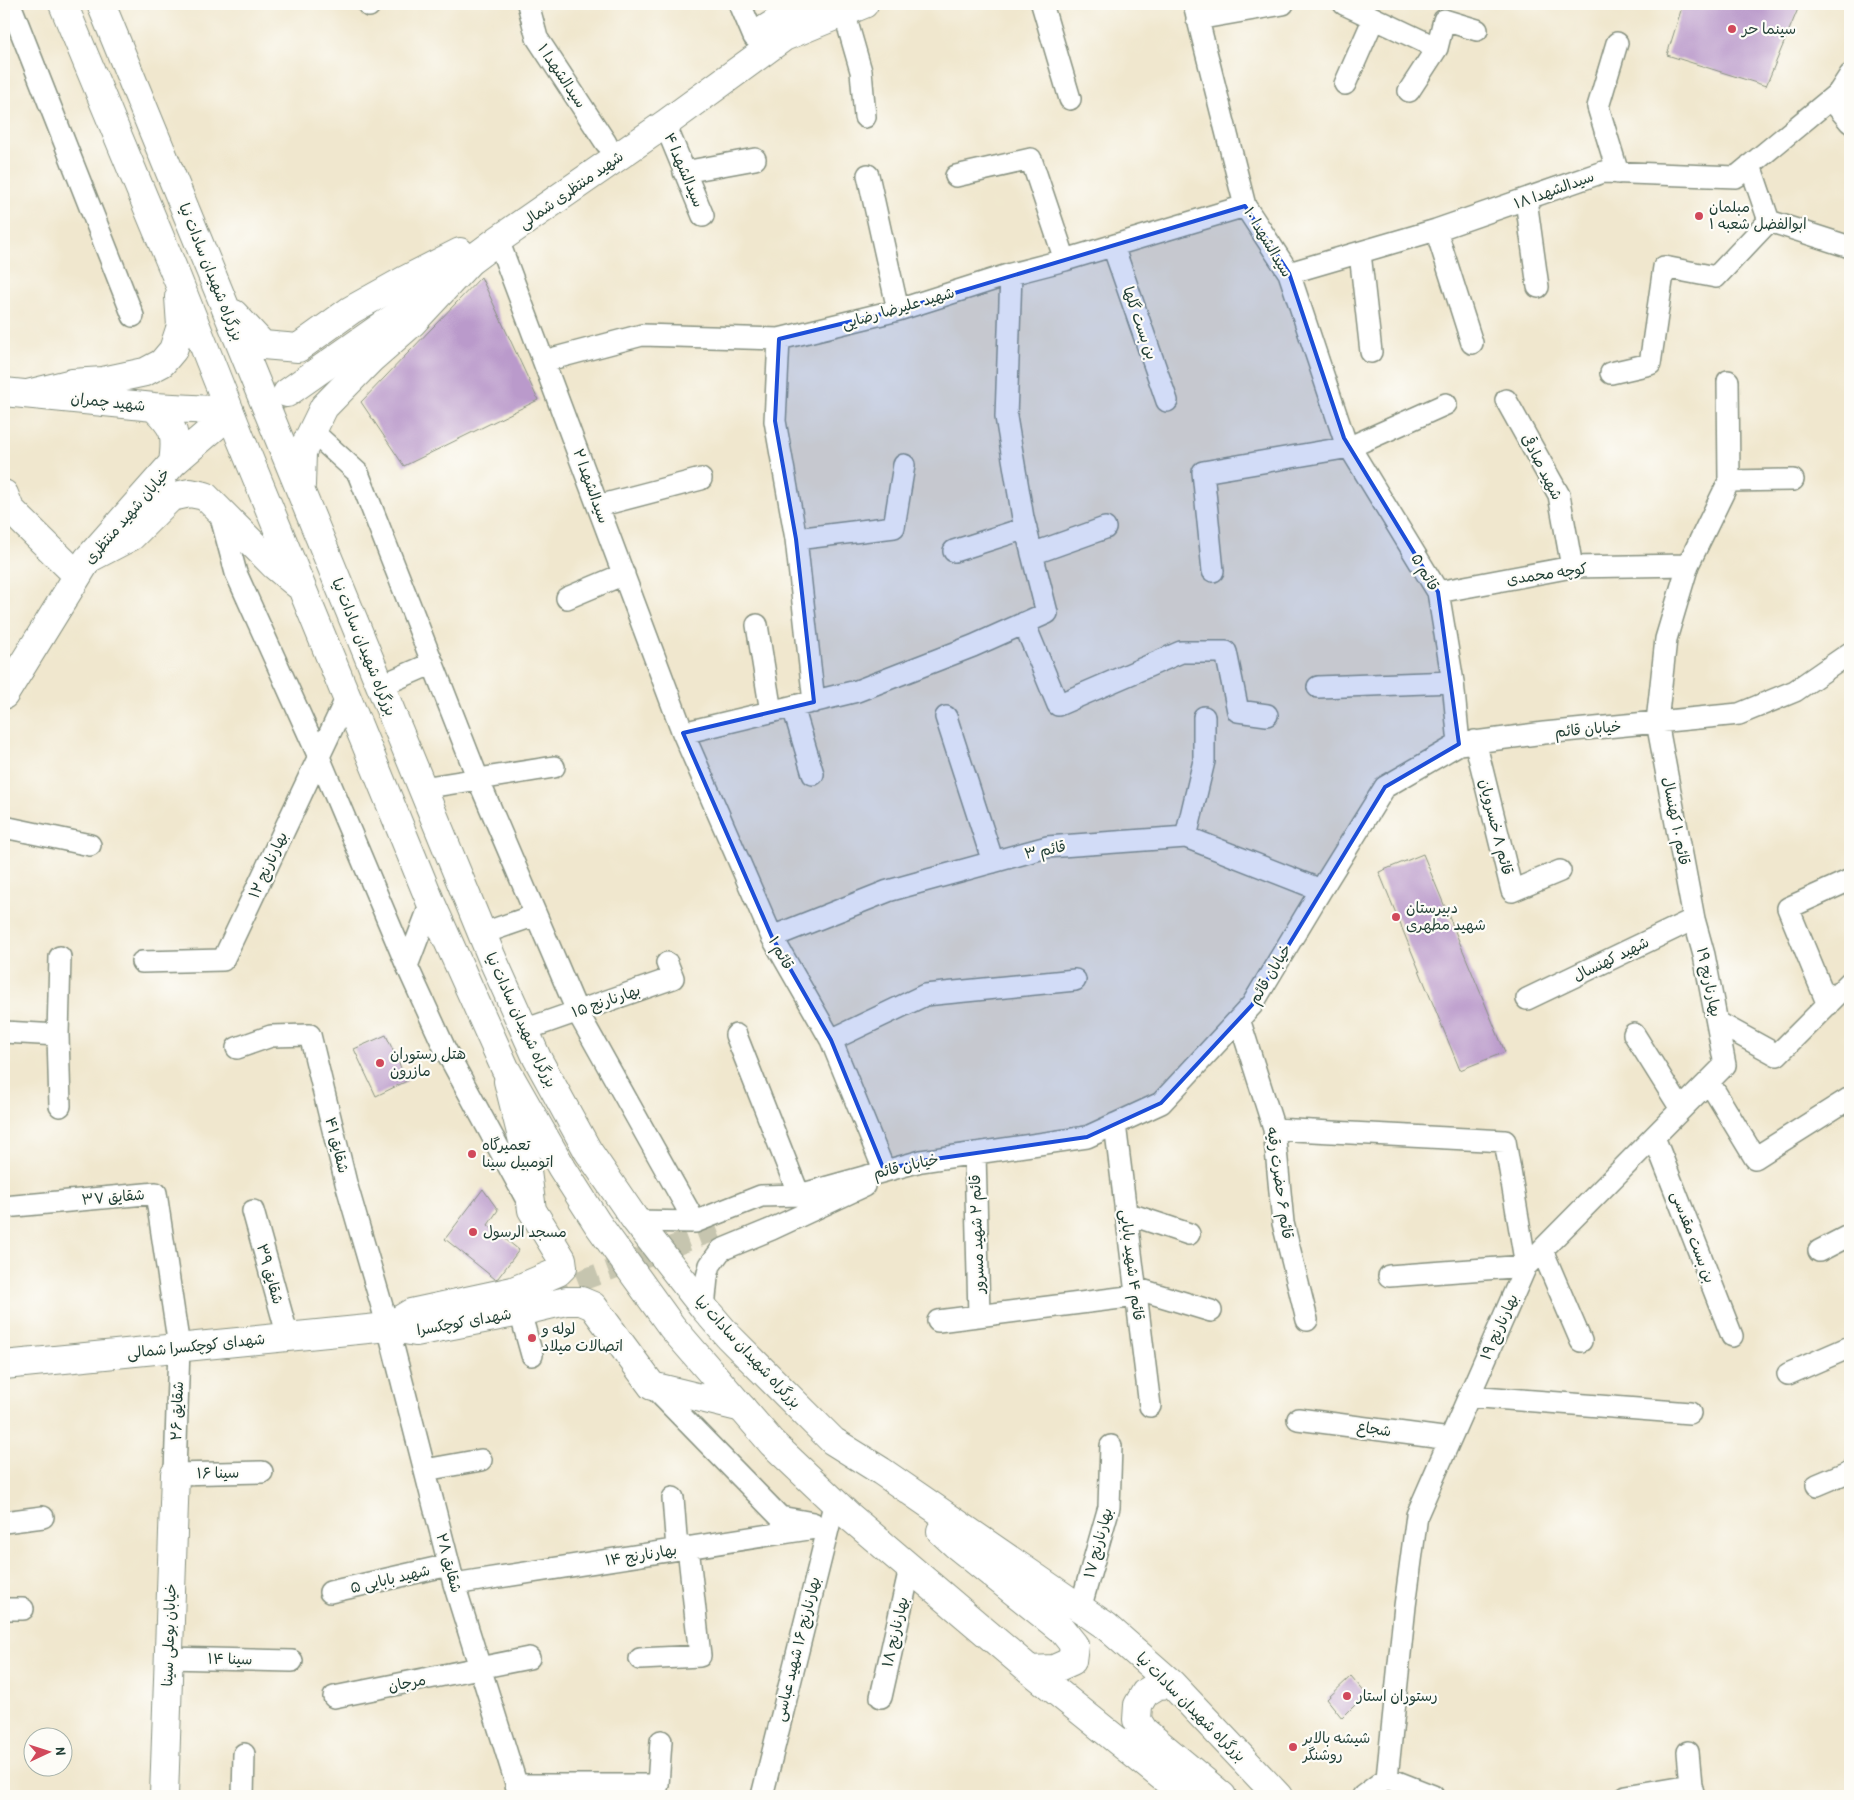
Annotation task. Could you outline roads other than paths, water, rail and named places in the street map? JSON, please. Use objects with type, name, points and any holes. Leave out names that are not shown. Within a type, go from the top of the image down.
[{"type":"main road","points":[[63,4],[177,278],[243,446],[431,903],[505,1068],[562,1168],[597,1223],[672,1327],[831,1514],[910,1568],[1030,1670],[1186,1796]]},
{"type":"main road","name":"بزرگراه شهیدان سادات نیا","points":[[101,4],[481,934],[537,1058],[588,1151],[636,1221],[704,1308],[730,1337],[833,1440],[1106,1626],[1172,1684],[1278,1796]]},
{"type":"main road","name":"شهید منتظری شمالی","points":[[283,387],[395,318],[463,258],[606,143],[754,37],[794,11],[809,4]]},
{"type":"main road","name":"شهید منتظری شمالی","points":[[463,258],[498,240],[665,124],[784,38],[854,8]]},
{"type":"main road","points":[[222,300],[263,345],[298,348],[351,310],[405,280],[463,258]]},
{"type":"main road","points":[[301,494],[302,452],[324,407],[371,359],[412,323],[463,258]]},
{"type":"main road","points":[[15,393],[72,383],[103,382],[145,372],[162,363],[173,350],[181,326],[177,278]]},
{"type":"main road","name":"شهید چمران","points":[[15,393],[154,407],[214,418]]},
{"type":"main road","points":[[154,407],[168,422],[173,431],[176,443],[173,463]]},
{"type":"main road","name":"خیابان شهید منتظری","points":[[4,695],[82,567],[214,418]]},
{"type":"main road","points":[[7,502],[82,567],[132,536],[171,497],[190,493],[205,496],[275,566],[303,589]]},
{"type":"main road","name":"شهدای کوچکسرا","points":[[505,1068],[523,1141],[532,1210],[562,1260],[563,1267],[516,1302]]},
{"type":"main road","name":"شهدای کوچکسرا","points":[[388,1327],[411,1313],[516,1302],[582,1301],[593,1306],[652,1386]]},
{"type":"main road","name":"شهدای کوچکسرا شمالی","points":[[4,1365],[388,1327]]},
{"type":"main road","points":[[652,1386],[742,1408]]},
{"type":"main road","points":[[881,1471],[954,1544],[1062,1630],[1074,1645],[1072,1661],[1054,1669],[1030,1670]]},
{"type":"main road","name":"خیابان بوعلی سینا","points":[[164,1796],[175,1474]]},
{"type":"main road","points":[[1172,1684],[1158,1685],[1145,1693],[1138,1705],[1137,1720],[1144,1731],[1222,1796]]},
{"type":"street","points":[[10,4],[133,316]]},
{"type":"street","name":"سیدالشهدا ۱","points":[[528,4],[536,38],[606,143]]},
{"type":"street","points":[[740,4],[754,37]]},
{"type":"street","points":[[1042,4],[1070,99]]},
{"type":"street","points":[[1195,11],[1283,4]]},
{"type":"street","points":[[1344,4],[1437,48]]},
{"type":"street","points":[[854,8],[865,117]]},
{"type":"street","name":"سیدالشهدا ۱۰","points":[[1195,11],[1244,206],[1289,274],[1344,438],[1350,447]]},
{"type":"street","points":[[1345,84],[1374,18]]},
{"type":"street","points":[[1409,91],[1437,48],[1444,20],[1477,30]]},
{"type":"street","points":[[1618,43],[1598,107],[1618,173]]},
{"type":"street","name":"سیدالشهدا ۱۸","points":[[1289,274],[1436,230],[1603,172],[1736,177],[1839,92],[1850,75]]},
{"type":"street","points":[[1831,99],[1850,122]]},
{"type":"street","name":"سیدالشهدا ۴","points":[[665,124],[703,216]]},
{"type":"street","points":[[684,172],[755,159]]},
{"type":"street","points":[[956,176],[1031,159],[1065,260]]},
{"type":"street","points":[[1750,165],[1769,221]]},
{"type":"street","points":[[868,175],[898,310]]},
{"type":"street","points":[[1526,200],[1538,287]]},
{"type":"street","name":"شهید علیرضا رضایی","points":[[544,360],[642,335],[779,340],[898,310],[1011,274],[1113,246],[1244,206]]},
{"type":"street","points":[[1769,221],[1850,247]]},
{"type":"street","points":[[1611,373],[1650,364],[1664,267],[1716,277],[1769,221]]},
{"type":"street","points":[[1436,230],[1472,343]]},
{"type":"street","name":"سیدالشهدا ۲","points":[[498,240],[683,733]]},
{"type":"street","name":"بن بست گلها","points":[[1113,246],[1167,401]]},
{"type":"street","points":[[1360,253],[1371,352]]},
{"type":"street","points":[[683,733],[857,691],[973,646],[1047,613],[1026,528],[1006,417],[1011,274]]},
{"type":"street","points":[[779,340],[775,421],[796,539],[814,702]]},
{"type":"street","points":[[1728,381],[1728,481],[1793,480]]},
{"type":"street","name":"شهید صادقی","points":[[1506,400],[1559,495],[1572,567]]},
{"type":"street","points":[[1213,571],[1202,472],[1350,447],[1446,404]]},
{"type":"street","points":[[312,431],[358,473],[478,779],[577,1011],[695,1222]]},
{"type":"street","name":"قائم ۵","points":[[1350,447],[1438,592],[1453,682],[1467,742]]},
{"type":"street","points":[[796,539],[894,527],[904,465]]},
{"type":"street","points":[[598,506],[701,479]]},
{"type":"street","name":"قائم ۱۰ کهنسال","points":[[1694,919],[1657,722],[1666,639],[1688,565],[1728,481]]},
{"type":"street","points":[[218,510],[236,573],[319,757],[406,966],[445,1050],[532,1210]]},
{"type":"street","points":[[954,551],[1026,528]]},
{"type":"street","points":[[1032,554],[1105,528]]},
{"type":"street","name":"کوچه محمدی","points":[[1438,592],[1572,567],[1688,565]]},
{"type":"street","points":[[567,598],[624,574]]},
{"type":"street","points":[[1024,623],[1058,705],[1181,652],[1226,652],[1238,710],[1267,715]]},
{"type":"street","points":[[757,625],[771,712]]},
{"type":"street","name":"خیابان قائم","points":[[636,1221],[695,1222],[762,1196],[799,1195],[921,1161],[1087,1137],[1161,1103],[1252,1005],[1385,787],[1467,742],[1739,714],[1795,691],[1850,653]]},
{"type":"street","points":[[380,686],[433,664]]},
{"type":"street","points":[[1318,688],[1453,682]]},
{"type":"street","name":"بهارنارنج ۱۲","points":[[142,962],[223,960],[347,697]]},
{"type":"street","points":[[793,707],[813,774]]},
{"type":"street","points":[[946,717],[993,862]]},
{"type":"street","points":[[1186,837],[1204,761],[1204,717]]},
{"type":"street","name":"قائم ۱","points":[[683,733],[772,937],[831,1040],[884,1170]]},
{"type":"street","name":"قائم ۸ خسرویان","points":[[1467,742],[1512,891],[1560,871]]},
{"type":"street","points":[[422,788],[554,767]]},
{"type":"street","points":[[4,827],[90,845]]},
{"type":"street","name":"قائم ۳","points":[[772,937],[888,892],[1047,847],[1186,837],[1321,890]]},
{"type":"street","points":[[1828,1005],[1788,908],[1850,880]]},
{"type":"street","points":[[406,966],[431,903]]},
{"type":"street","points":[[481,934],[536,915]]},
{"type":"street","name":"شهید کهنسال","points":[[1527,999],[1694,919]]},
{"type":"street","name":"بهارنارنج ۱۹","points":[[1375,1790],[1405,1606],[1417,1514],[1526,1266],[1725,1065],[1704,955],[1694,919]]},
{"type":"street","points":[[60,957],[58,1035],[60,1106]]},
{"type":"street","name":"بهارنارنج ۱۵","points":[[524,1030],[673,978],[667,963]]},
{"type":"street","points":[[831,1040],[925,995],[1075,980]]},
{"type":"street","points":[[1717,1022],[1777,1055],[1850,982]]},
{"type":"street","name":"قائم ۶ حضرت رقیه","points":[[1239,1019],[1274,1129],[1283,1223],[1307,1320]]},
{"type":"street","points":[[4,1032],[58,1035]]},
{"type":"street","points":[[1634,1034],[1682,1109]]},
{"type":"street","name":"شقایق ۴۱","points":[[237,1048],[271,1036],[310,1035],[346,1183],[388,1327]]},
{"type":"street","points":[[726,1226],[799,1195],[736,1035]]},
{"type":"street","points":[[1709,1082],[1755,1158],[1850,1098]]},
{"type":"street","name":"قائم ۴ شهید بابایی","points":[[1115,1124],[1150,1406]]},
{"type":"street","points":[[1274,1129],[1505,1140],[1526,1266],[1390,1276]]},
{"type":"street","name":"بن بست مقدسی","points":[[1654,1137],[1732,1336]]},
{"type":"street","name":"قائم ۲ شهید مسرور","points":[[975,1153],[979,1316]]},
{"type":"street","points":[[704,1308],[710,1265],[721,1250],[862,1189],[884,1170]]},
{"type":"street","name":"شقایق ۳۷","points":[[4,1207],[156,1192],[179,1347]]},
{"type":"street","name":"شقایق ۳۹","points":[[252,1211],[288,1336]]},
{"type":"street","points":[[1126,1213],[1189,1234]]},
{"type":"street","points":[[1819,1251],[1850,1235]]},
{"type":"street","points":[[1542,1250],[1580,1341]]},
{"type":"street","points":[[938,1321],[1136,1292],[1211,1312]]},
{"type":"street","points":[[516,1302],[532,1354]]},
{"type":"street","name":"شقایق ۲۸","points":[[388,1327],[452,1574],[518,1790]]},
{"type":"street","name":"شقایق ۲۶","points":[[175,1474],[179,1347]]},
{"type":"street","points":[[1788,1374],[1850,1348]]},
{"type":"street","points":[[652,1386],[780,1516],[831,1514]]},
{"type":"street","points":[[1469,1396],[1690,1413]]},
{"type":"street","name":"شجاع","points":[[1298,1419],[1450,1439]]},
{"type":"street","name":"بهارنارنج ۱۷","points":[[1080,1609],[1109,1507],[1111,1446]]},
{"type":"street","points":[[425,1470],[481,1460]]},
{"type":"street","points":[[1817,1485],[1850,1471]]},
{"type":"street","name":"سینا ۱۶","points":[[175,1474],[262,1472]]},
{"type":"street","points":[[640,1659],[700,1656],[673,1498]]},
{"type":"street","name":"بهارنارنج ۱۴","points":[[452,1574],[683,1548],[831,1514]]},
{"type":"street","name":"بهارنارنج ۱۶ شهید عباسی","points":[[762,1796],[831,1514]]},
{"type":"street","points":[[4,1522],[43,1517]]},
{"type":"street","name":"بهارنارنج ۱۸","points":[[881,1697],[910,1568]]},
{"type":"street","name":"شهید بابایی ۵","points":[[330,1592],[452,1574]]},
{"type":"street","name":"سینا ۱۴","points":[[168,1658],[292,1661]]},
{"type":"street","name":"مرجان","points":[[334,1697],[529,1658]]},
{"type":"street","points":[[518,1790],[658,1785],[661,1741]]},
{"type":"street","points":[[1626,1796],[1693,1791],[1688,1752]]},
{"type":"street","points":[[243,1796],[244,1754]]},
{"type":"street","points":[[1375,1790],[1433,1796]]},
{"type":"tunnel","points":[[217,425],[286,393]]},
{"type":"tunnel","points":[[548,1293],[727,1226]]},
{"type":"place","name":"سینما حر","points":[[1732,29]]},
{"type":"place","name":"مبلمان ابوالفضل شعبه ۱","points":[[1699,216]]},
{"type":"place","name":"دبیرستان شهید مطهری","points":[[1396,917]]},
{"type":"place","name":"هتل رستوران مازرون","points":[[380,1063]]},
{"type":"place","name":"تعمیرگاه اتومبیل سینا","points":[[472,1154]]},
{"type":"place","name":"مسجد الرسول","points":[[473,1232]]},
{"type":"place","name":"لوله و اتصالات میلاد","points":[[532,1338]]},
{"type":"place","name":"رستوران استار","points":[[1347,1696]]},
{"type":"place","name":"شیشه بالابر روشنگر","points":[[1293,1747]]}]
